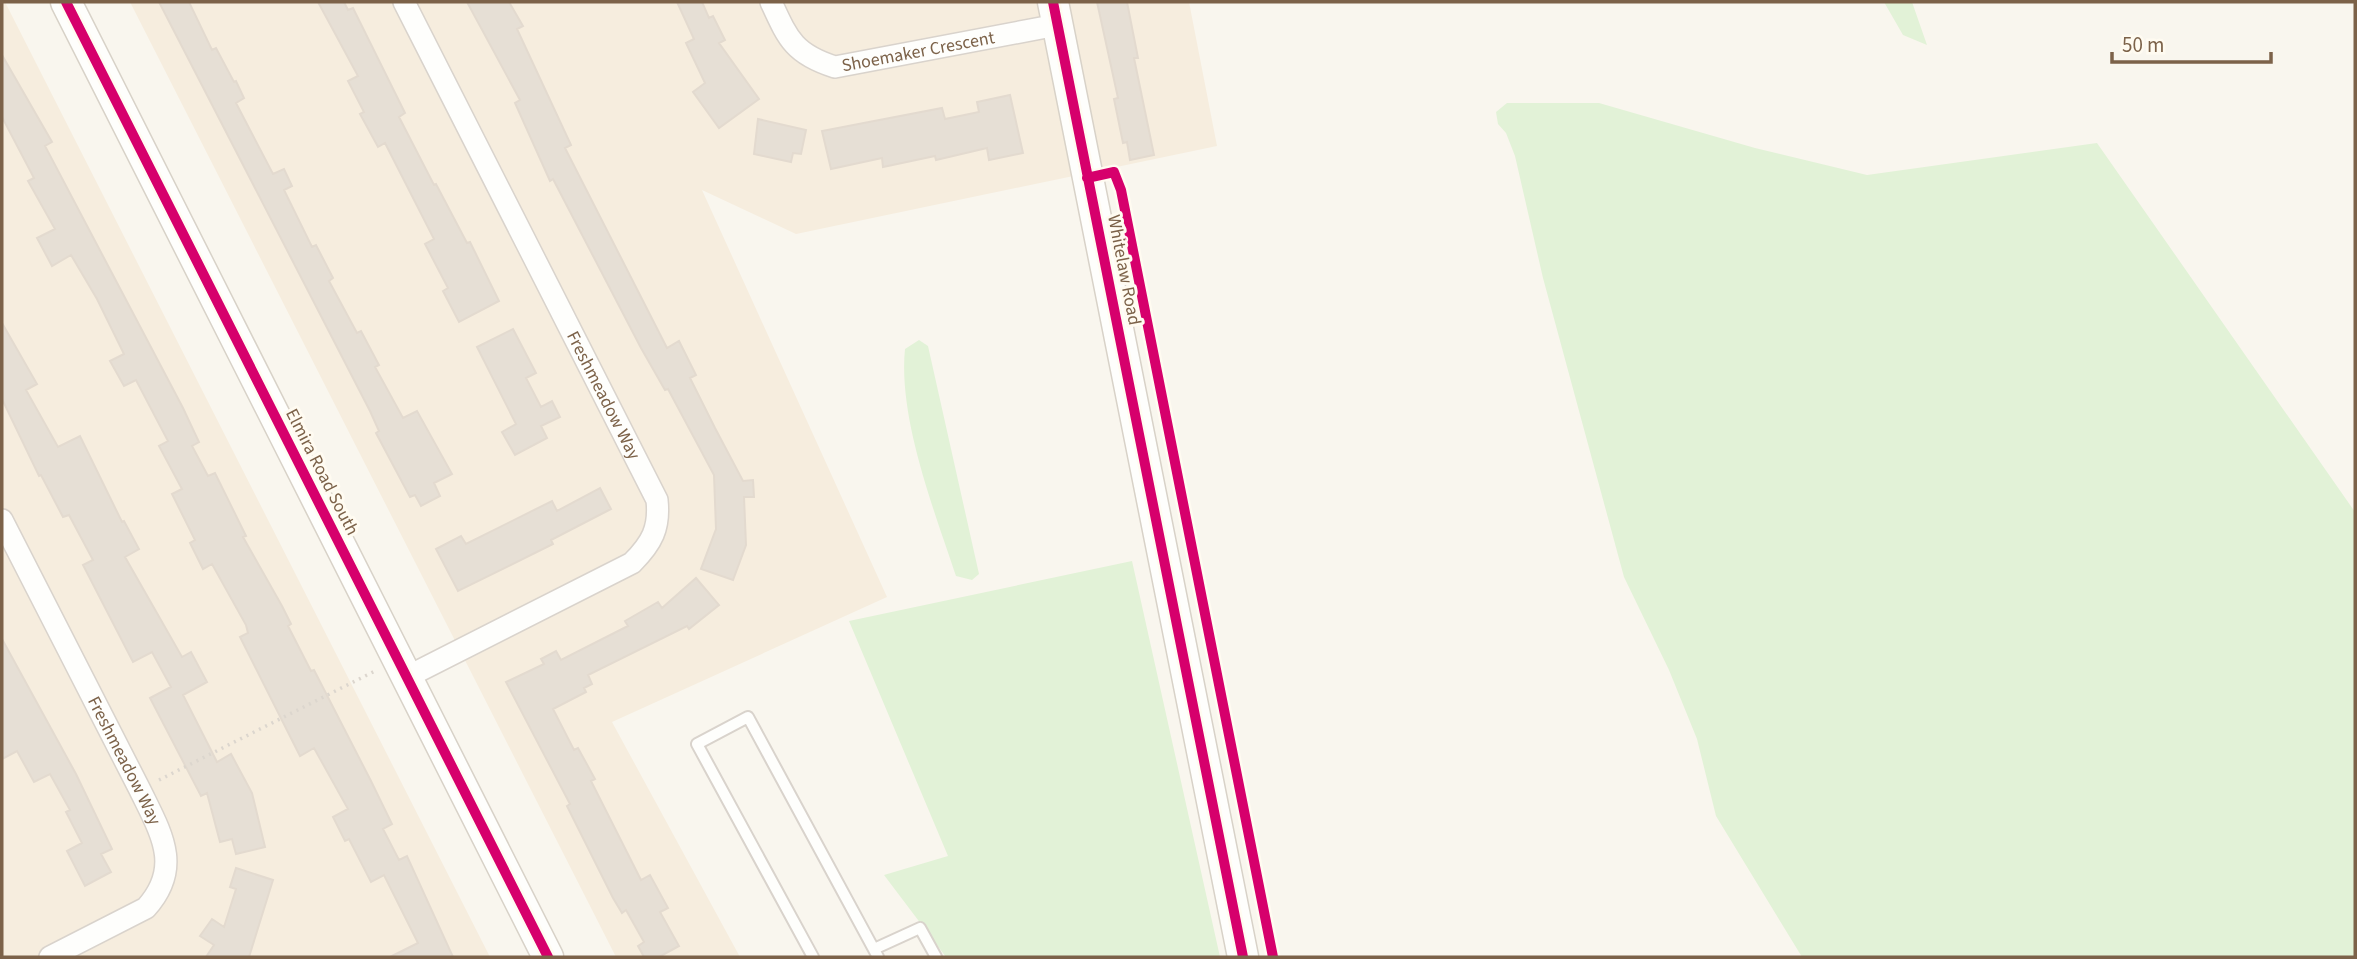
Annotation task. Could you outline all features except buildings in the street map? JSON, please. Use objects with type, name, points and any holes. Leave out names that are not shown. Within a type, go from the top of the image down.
[{"type":"street","name":"Elmira Road South","points":[[66,2],[548,957]]},
{"type":"street","name":"Freshmeadow Way","points":[[402,668],[632,563],[650,545],[659,520],[657,499],[404,2]]},
{"type":"street","name":"Shoemaker Crescent","points":[[771,2],[789,40],[809,59],[835,67],[1055,14]]},
{"type":"street","name":"Whitelaw Road","points":[[1055,14],[1243,957]]},
{"type":"street","name":"Freshmeadow Way","points":[[2,520],[140,790],[159,829],[167,857],[165,878],[158,895],[146,908],[50,957]]},
{"type":"lane","points":[[813,957],[697,744],[748,717],[876,953],[920,928],[936,957]]},
{"type":"path","points":[[140,790],[402,668]]},
{"type":"shaded area","points":[[2,2],[5,2],[490,957],[2,957]]},
{"type":"shaded area","points":[[130,2],[1189,2],[1217,146],[796,234],[702,190],[887,597],[612,722],[740,957],[616,957]]},
{"type":"green space","points":[[1884,2],[1912,2],[1927,45],[1903,35]]},
{"type":"green space","points":[[1507,103],[1599,103],[1755,148],[1867,175],[2097,143],[2355,512],[2355,957],[1802,957],[1716,816],[1697,739],[1669,670],[1624,577],[1543,278],[1515,156],[1506,133],[1498,124],[1496,112]]},
{"type":"green space","points":[[919,340],[928,346],[979,574],[972,580],[956,576],[928,493],[912,434],[904,376],[905,349]]},
{"type":"green space","points":[[1132,561],[1220,957],[946,957],[884,875],[948,856],[849,621]]},
{"type":"cycle path","points":[[66,2],[548,957]]},
{"type":"cycle path","points":[[1053,2],[1243,957]]},
{"type":"cycle path","points":[[1087,178],[1114,172],[1121,190],[1273,957]]}]
